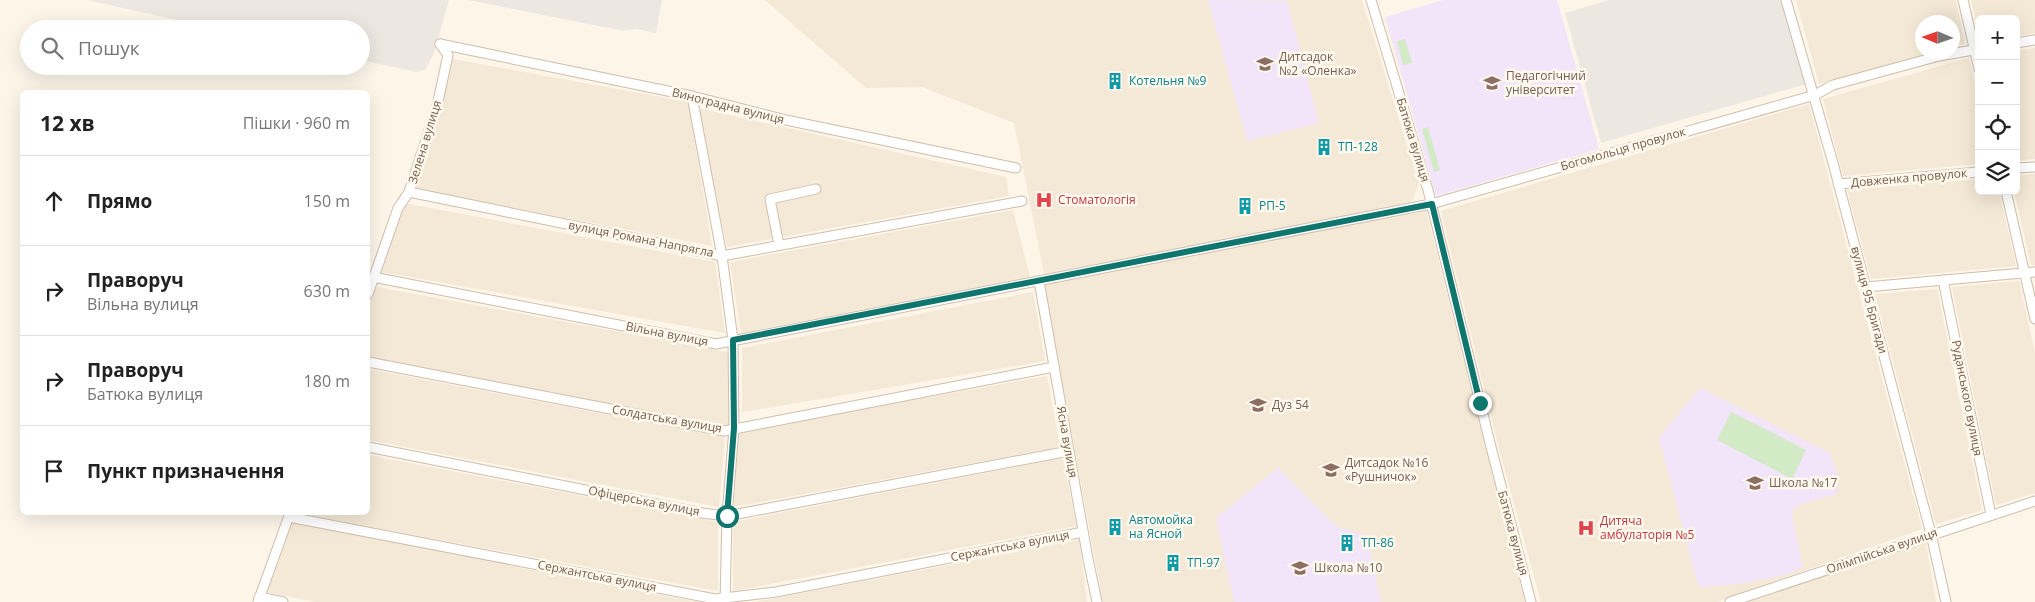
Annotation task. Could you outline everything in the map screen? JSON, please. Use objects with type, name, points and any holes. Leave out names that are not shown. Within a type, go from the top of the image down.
[{"type":"street","name":"Батюка вулиця","points":[[1371,0],[1432,204],[1492,453],[1531,602]]},
{"type":"street","name":"вулиця 95 Бригади","points":[[1786,0],[1866,287],[1931,534],[1946,602]]},
{"type":"street","points":[[1963,0],[1975,42]]},
{"type":"street","points":[[2020,42],[2035,40]]},
{"type":"street","name":"Виноградна вулиця","points":[[440,44],[692,96],[786,120],[1016,168]]},
{"type":"street","name":"Зелена вулиця","points":[[370,288],[398,208],[409,192],[437,106],[448,55],[440,44]]},
{"type":"street","name":"Богомольця провулок","points":[[1432,204],[1814,95],[1833,86],[1938,56],[1975,49]]},
{"type":"street","points":[[692,96],[722,256],[733,340],[734,428],[727,516],[725,600]]},
{"type":"street","points":[[2020,168],[2035,167]]},
{"type":"street","name":"Довженка провулок","points":[[1838,184],[1975,172]]},
{"type":"street","points":[[779,245],[770,199],[816,189]]},
{"type":"street","name":"вулиця Романа Напрягла","points":[[409,192],[722,256],[1022,201]]},
{"type":"street","points":[[2007,195],[2035,319]]},
{"type":"street","name":"Вільна вулиця","points":[[374,277],[716,344],[1432,204]]},
{"type":"street","points":[[1866,287],[2035,272]]},
{"type":"street","name":"Руданського вулиця","points":[[1943,280],[1991,515]]},
{"type":"street","name":"Ясна вулиця","points":[[1039,281],[1097,602]]},
{"type":"street","name":"Солдатська вулиця","points":[[370,362],[724,431],[1054,367]]},
{"type":"street","name":"Офіцерська вулиця","points":[[370,447],[702,513],[727,516],[1069,450]]},
{"type":"street","name":"Олімпійська вулиця","points":[[1730,602],[2035,501]]},
{"type":"street","points":[[283,602],[258,600],[289,515]]},
{"type":"street","name":"Сержантська вулиця","points":[[289,515],[725,600],[776,592],[1083,532]]},
{"type":"shaded area","points":[[87,0],[449,0],[434,53],[425,70],[416,72],[370,62],[370,20],[178,20]]},
{"type":"shaded area","points":[[468,0],[662,0],[656,33],[636,29],[624,31]]},
{"type":"shaded area","points":[[765,0],[1362,0],[1419,184],[1410,205],[1044,274],[1014,123],[922,87],[866,88]]},
{"type":"shaded area","name":"Дитсадок №2 «Оленка»","points":[[1208,0],[1287,1],[1319,123],[1247,141]]},
{"type":"shaded area","name":"Педагогічний університет","points":[[1443,0],[1557,0],[1599,149],[1436,196],[1385,17]]},
{"type":"shaded area","points":[[1609,0],[1787,0],[1810,83],[1601,143],[1565,13]]},
{"type":"shaded area","points":[[1796,0],[1956,0],[1959,15],[1915,15],[1915,58],[1819,84]]},
{"type":"shaded area","points":[[1971,0],[2035,0],[2035,33],[2020,35],[2020,15],[1975,15],[1975,18]]},
{"type":"shaded area","points":[[1960,20],[1965,44],[1960,45]]},
{"type":"shaded area","points":[[2035,48],[2035,159],[2020,161],[2020,60],[2020,50]]},
{"type":"shaded area","points":[[1969,58],[1975,85],[1975,164],[1843,176],[1823,99]]},
{"type":"shaded area","points":[[453,59],[688,102],[712,246],[416,189]]},
{"type":"shaded area","points":[[1809,104],[1922,529],[1717,602],[1541,602],[1498,445],[1441,211]]},
{"type":"shaded area","points":[[698,108],[1006,177],[1009,196],[727,247]]},
{"type":"shaded area","points":[[2035,174],[2035,265],[2031,265],[2015,195],[2020,195],[2020,176]]},
{"type":"shaded area","points":[[1975,179],[1975,195],[2000,195],[2016,266],[1871,279],[1847,190]]},
{"type":"shaded area","points":[[404,203],[715,262],[725,333],[382,272]]},
{"type":"shaded area","points":[[1013,210],[1030,277],[741,333],[730,262]]},
{"type":"shaded area","points":[[1426,211],[1525,602],[1103,602],[1044,284]]},
{"type":"shaded area","points":[[2019,281],[2035,353],[2035,493],[1996,505],[1952,287]]},
{"type":"shaded area","points":[[377,287],[727,352],[729,356],[730,424],[724,428],[370,357],[370,297],[372,290]]},
{"type":"shaded area","points":[[1937,289],[1982,510],[1936,524],[1875,294]]},
{"type":"shaded area","points":[[1033,292],[1045,361],[742,412],[742,348]]},
{"type":"shaded area","points":[[370,369],[725,437],[719,507],[370,440]]},
{"type":"shaded area","points":[[1047,376],[1060,447],[734,507],[738,431]]},
{"type":"shaded area","name":"Школа №17","points":[[1700,388],[1830,453],[1838,476],[1838,490],[1836,494],[1798,505],[1793,510],[1792,517],[1803,567],[1785,575],[1746,583],[1701,587],[1698,585],[1659,438]]},
{"type":"shaded area","points":[[370,455],[718,522],[718,591],[306,515],[370,515]]},
{"type":"shaded area","points":[[1063,458],[1076,526],[733,591],[733,522]]},
{"type":"shaded area","name":"Школа №10","points":[[1278,468],[1337,527],[1366,535],[1381,602],[1234,602],[1216,518]]},
{"type":"shaded area","points":[[292,523],[696,602],[316,602],[266,592]]},
{"type":"shaded area","points":[[1079,540],[1087,602],[755,602]]},
{"type":"shaded area","points":[[1926,543],[1936,602],[1745,602]]},
{"type":"green space","points":[[1405,39],[1412,63],[1403,65],[1397,41]]},
{"type":"green space","points":[[1428,127],[1440,170],[1434,172],[1422,129]]},
{"type":"green space","points":[[1731,412],[1806,450],[1792,479],[1717,440]]},
{"type":"place","name":"Дитсадок №2 «Оленка»","points":[[1265,64]]},
{"type":"place","name":"Котельня №9","points":[[1115,81]]},
{"type":"place","name":"Педагогічний університет","points":[[1492,83]]},
{"type":"place","name":"ТП-128","points":[[1324,147]]},
{"type":"place","name":"Стоматологія","points":[[1044,200]]},
{"type":"place","name":"РП-5","points":[[1245,206]]},
{"type":"place","name":"Дуз 54","points":[[1258,405]]},
{"type":"place","name":"Дитсадок №16 «Рушничок»","points":[[1331,470]]},
{"type":"place","name":"Школа №17","points":[[1755,483]]},
{"type":"place","name":"Автомойка на Ясной","points":[[1115,527]]},
{"type":"place","name":"Дитяча амбулаторія №5","points":[[1586,528]]},
{"type":"place","name":"ТП-86","points":[[1347,543]]},
{"type":"place","name":"ТП-97","points":[[1173,563]]},
{"type":"place","name":"Школа №10","points":[[1300,568]]},
{"type":"route","points":[[727,516],[734,428],[733,340],[1432,204],[1480,403]]}]
